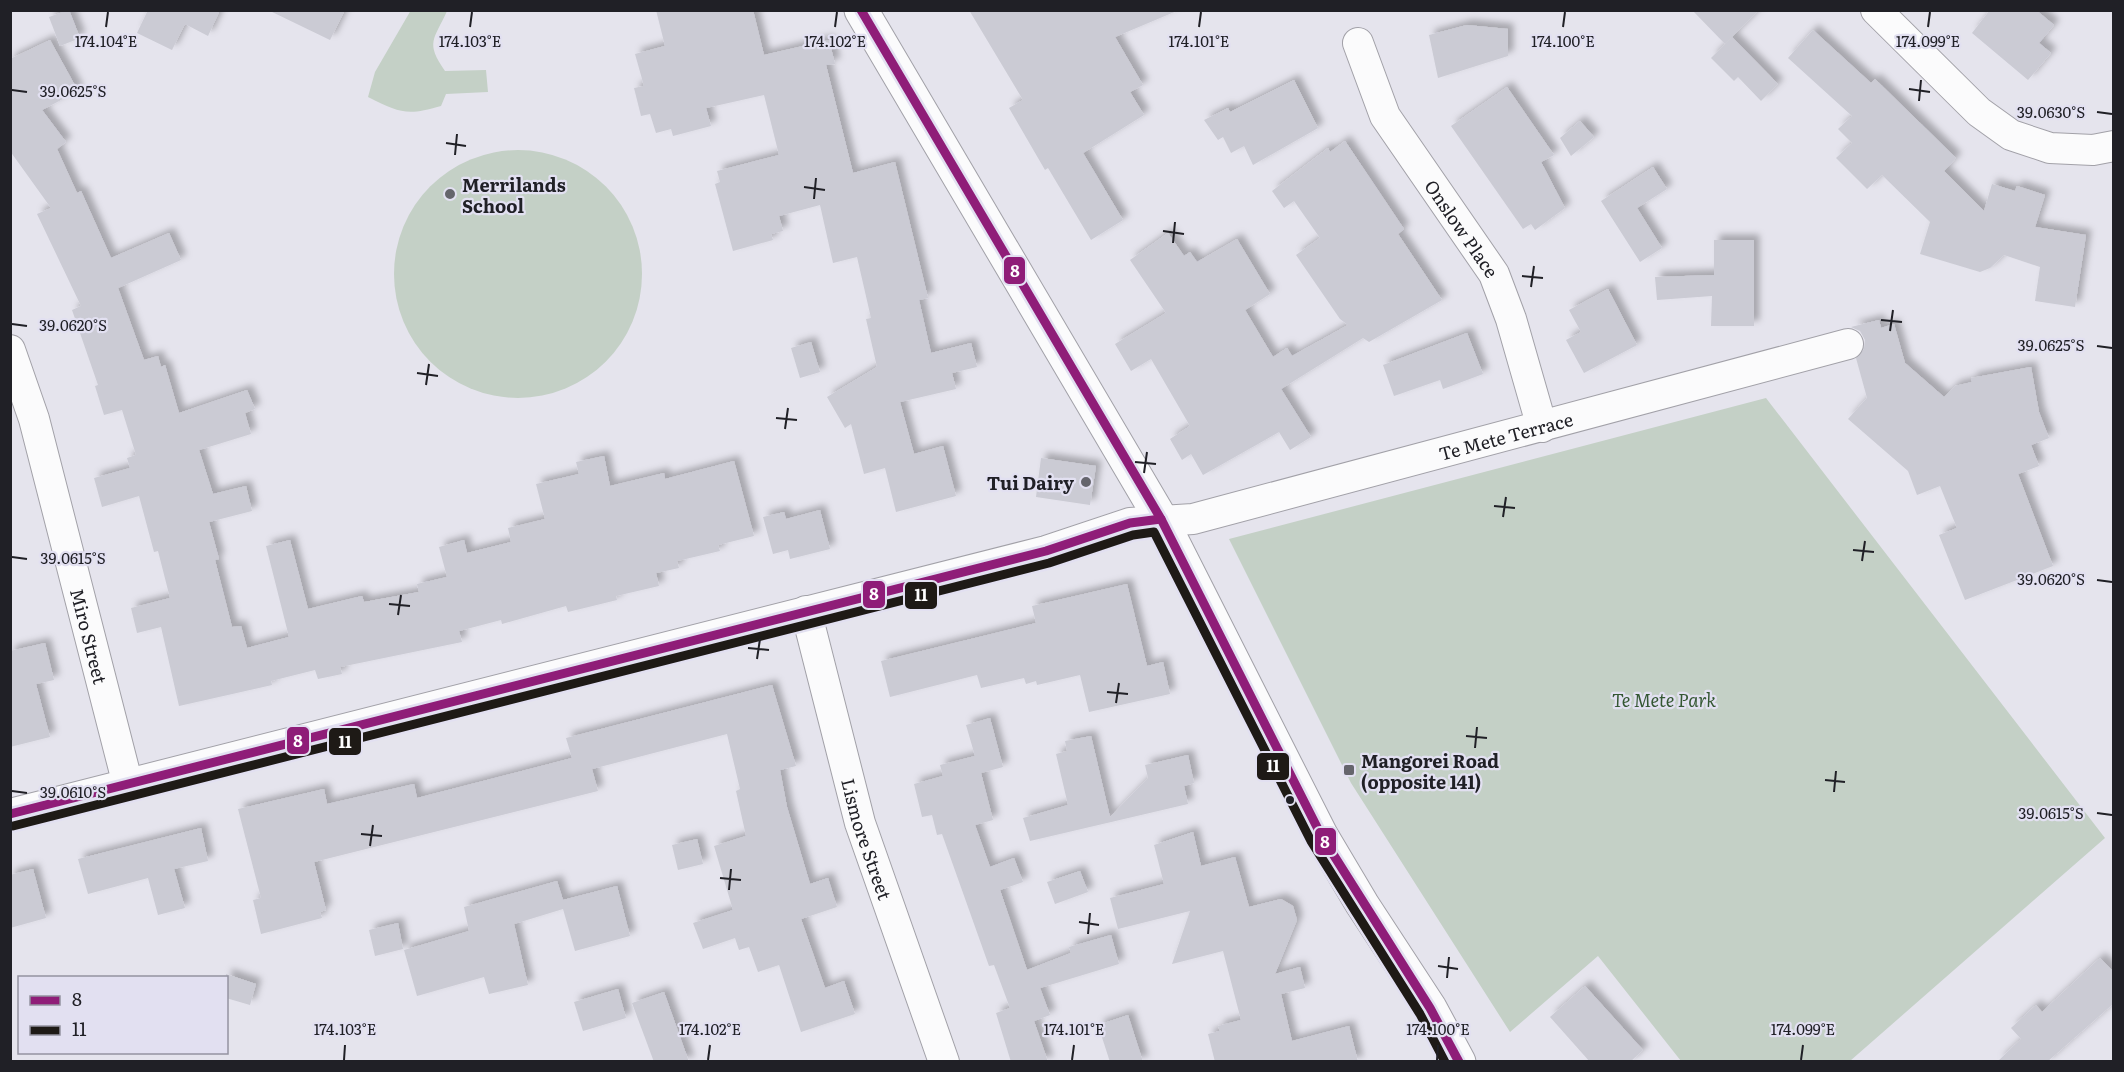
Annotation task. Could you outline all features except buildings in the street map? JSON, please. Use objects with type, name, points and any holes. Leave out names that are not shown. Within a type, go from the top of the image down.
[{"type":"main road","points":[[861,10],[1161,519],[1321,835],[1362,904],[1430,1008],[1459,1062]]},
{"type":"street","points":[[1876,10],[1980,112],[2011,135],[2050,148],[2093,150],[2114,146]]},
{"type":"street","name":"Onslow Place","points":[[1358,43],[1385,116],[1494,274],[1511,320],[1542,427]]},
{"type":"street","name":"Te Mete Terrace","points":[[10,814],[1046,551],[1130,523],[1161,519],[1193,519],[1848,344]]},
{"type":"street","name":"Miro Street","points":[[10,350],[34,419],[128,785]]},
{"type":"street","name":"Lismore Street","points":[[806,611],[860,823],[944,1062]]},
{"type":"green space","points":[[411,10],[447,11],[435,35],[433,47],[439,61],[445,71],[486,70],[488,92],[446,94],[441,106],[411,112],[396,110],[368,97],[375,72]]},
{"type":"green space","points":[[518,150],[554,155],[587,171],[606,186],[621,205],[637,238],[642,274],[637,310],[621,343],[606,362],[587,377],[554,393],[518,398],[482,393],[449,377],[430,362],[415,343],[399,310],[394,274],[399,238],[415,205],[430,186],[449,171],[482,155]]},
{"type":"green space","name":"Te Mete Park","points":[[1766,398],[2105,838],[1850,1061],[1681,1061],[1598,956],[1510,1032],[1351,783],[1229,539]]},
{"type":"transit line","name":"8","points":[[861,10],[1161,519],[1321,835],[1430,1008],[1459,1062]]},
{"type":"transit line","name":"8","points":[[10,814],[1046,551],[1130,523],[1161,519]]},
{"type":"transit line","name":"11","points":[[13,826],[1049,563],[1133,535],[1154,532],[1311,841],[1420,1014],[1445,1062]]},
{"type":"place","name":"Merrilands School","points":[[450,194]]},
{"type":"place","name":"Tui Dairy","points":[[1086,482]]},
{"type":"place","name":"Mangorei Road (opposite 141)","points":[[1349,770]]}]
